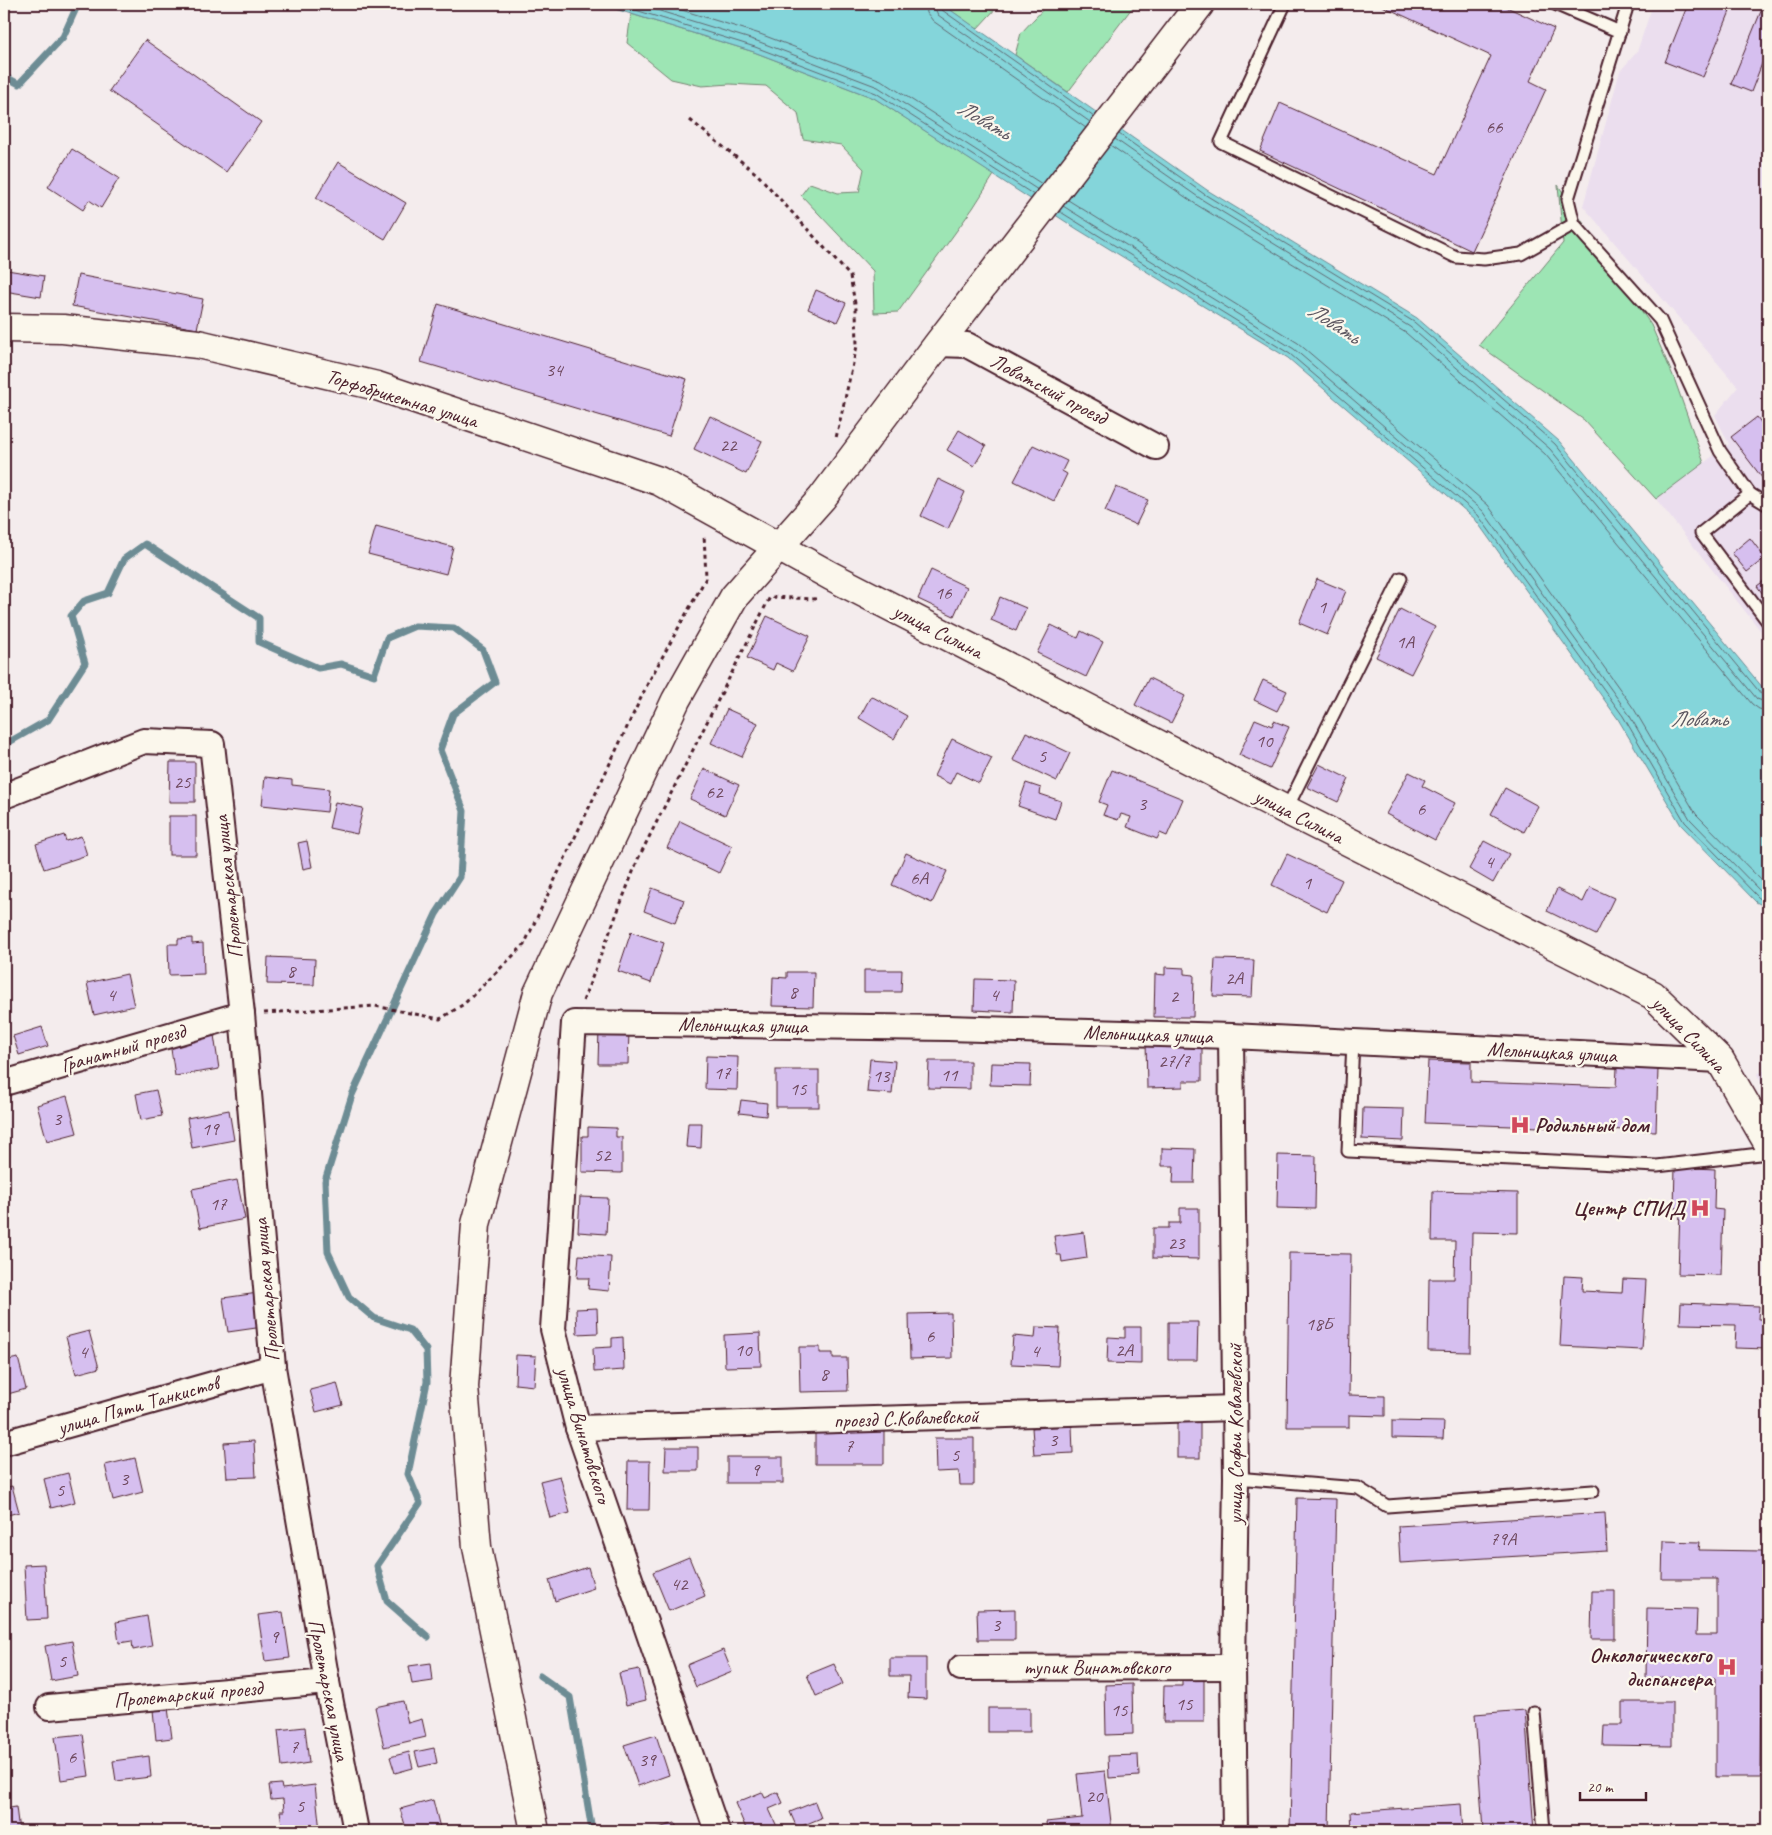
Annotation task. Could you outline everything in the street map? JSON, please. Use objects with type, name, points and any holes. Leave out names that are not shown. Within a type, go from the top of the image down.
[{"type":"main road","points":[[535,1831],[476,1547],[464,1386],[476,1224],[538,994],[676,700],[734,597],[822,498],[1200,4]]},
{"type":"main road","name":"Торфобрикетная улица","points":[[4,328],[63,329],[198,344],[377,386],[659,481],[778,546]]},
{"type":"main road","name":"улица Силина","points":[[778,546],[831,576],[1286,810],[1653,995],[1720,1060],[1768,1143]]},
{"type":"street","name":"Ловатский проезд","points":[[938,344],[967,345],[1156,447]]},
{"type":"street","name":"Пролетарская улица","points":[[4,796],[144,741],[212,744],[242,1014],[273,1367],[327,1682],[356,1831]]},
{"type":"street","name":"Гранатный проезд","points":[[4,1083],[242,1014]]},
{"type":"street","name":"Мельницкая улица","points":[[574,1023],[948,1028],[1231,1036],[1720,1060]]},
{"type":"street","name":"улица Винатовского","points":[[574,1023],[553,1329],[578,1428],[717,1831]]},
{"type":"street","name":"улица Софьи Ковалевской","points":[[1231,1036],[1236,1478],[1233,1667],[1235,1831]]},
{"type":"street","name":"улица Пяти Танкистов","points":[[4,1443],[273,1367]]},
{"type":"street","name":"проезд С.Ковалевской","points":[[578,1428],[1235,1408]]},
{"type":"street","name":"тупик Винатовского","points":[[961,1668],[1233,1667]]},
{"type":"street","name":"Пролетарский проезд","points":[[49,1707],[327,1682]]},
{"type":"lane","points":[[1285,4],[1222,142],[1456,257],[1484,260],[1521,254],[1574,224]]},
{"type":"lane","points":[[1555,4],[1620,32]]},
{"type":"lane","points":[[1628,4],[1568,198],[1574,224],[1660,320],[1720,451],[1750,494],[1768,505]]},
{"type":"lane","points":[[1750,494],[1700,533],[1768,622]]},
{"type":"lane","points":[[1286,810],[1401,578]]},
{"type":"lane","points":[[1353,1042],[1348,1151],[1657,1166],[1768,1153]]},
{"type":"lane","points":[[1236,1478],[1358,1488],[1387,1506],[1593,1491]]},
{"type":"lane","points":[[1534,1712],[1544,1831]]},
{"type":"path","points":[[690,120],[758,175],[850,276],[856,309],[857,346],[836,441]]},
{"type":"path","points":[[242,1014],[375,1006],[440,1019],[464,1004],[524,945],[648,683],[706,578],[704,531]]},
{"type":"path","points":[[574,1023],[638,859],[770,597],[816,599]]},
{"type":"shaded area","points":[[1653,4],[1768,4],[1768,640],[1656,499],[1729,444],[1715,415],[1738,387],[1583,206],[1620,71],[1637,52]]},
{"type":"shaded area","points":[[1768,1069],[1768,1096],[1757,1074]]},
{"type":"green space","points":[[942,4],[1000,4],[977,29]]},
{"type":"green space","points":[[1048,4],[1135,4],[1068,92],[1015,55],[1021,33]]},
{"type":"green space","points":[[631,14],[754,52],[874,98],[994,175],[973,208],[898,312],[874,313],[873,271],[801,195],[810,183],[838,193],[859,192],[864,169],[841,145],[803,139],[798,113],[766,86],[730,84],[702,86],[671,79],[627,43]]},
{"type":"green space","points":[[1558,185],[1651,325],[1674,378],[1704,463],[1656,499],[1584,420],[1479,345],[1563,243]]},
{"type":"water","name":"Ловать","points":[[599,4],[942,4],[1207,190],[1417,318],[1559,441],[1768,694],[1768,908],[1756,902],[1681,825],[1618,719],[1475,519],[1288,358],[1077,229],[874,98],[754,52]]},
{"type":"building","points":[[1378,4],[1500,4],[1554,29],[1530,81],[1546,89],[1472,251],[1260,151],[1280,103],[1437,174],[1491,56]]},
{"type":"building","points":[[1688,4],[1733,4],[1703,77],[1665,62]]},
{"type":"building","points":[[1764,4],[1768,4],[1768,48],[1751,92],[1731,84]]},
{"type":"building","points":[[145,40],[261,122],[226,172],[109,91]]},
{"type":"building","points":[[72,149],[119,178],[101,208],[89,200],[83,210],[48,187]]},
{"type":"building","points":[[338,162],[406,203],[385,239],[316,198]]},
{"type":"building","points":[[7,270],[44,276],[41,297],[4,291]]},
{"type":"building","points":[[78,275],[203,299],[197,329],[72,306]]},
{"type":"building","points":[[816,290],[846,303],[837,322],[808,309]]},
{"type":"building","points":[[438,304],[687,379],[669,436],[421,362]]},
{"type":"building","points":[[710,416],[762,441],[746,474],[694,449]]},
{"type":"building","points":[[1757,417],[1768,432],[1768,475],[1763,479],[1731,437]]},
{"type":"building","points":[[959,430],[986,446],[974,466],[947,450]]},
{"type":"building","points":[[1033,445],[1067,461],[1062,471],[1067,474],[1054,501],[1014,481]]},
{"type":"building","points":[[938,479],[965,492],[948,529],[921,516]]},
{"type":"building","points":[[1116,487],[1148,500],[1136,525],[1105,511]]},
{"type":"building","points":[[376,526],[453,547],[446,574],[368,554]]},
{"type":"building","points":[[1750,538],[1765,558],[1747,572],[1732,553]]},
{"type":"building","points":[[931,570],[967,587],[954,616],[918,599]]},
{"type":"building","points":[[1768,578],[1768,601],[1757,586]]},
{"type":"building","points":[[1317,579],[1346,591],[1327,635],[1299,623]]},
{"type":"building","points":[[1000,597],[1026,608],[1016,631],[991,620]]},
{"type":"building","points":[[1400,609],[1435,627],[1411,674],[1376,657]]},
{"type":"building","points":[[767,616],[810,636],[793,671],[776,663],[773,670],[747,658]]},
{"type":"building","points":[[1051,625],[1078,638],[1081,631],[1103,642],[1086,677],[1037,653]]},
{"type":"building","points":[[1149,678],[1185,696],[1171,723],[1135,705]]},
{"type":"building","points":[[1263,680],[1287,691],[1277,711],[1254,700]]},
{"type":"building","points":[[871,696],[907,716],[894,739],[859,718]]},
{"type":"building","points":[[727,709],[758,723],[742,757],[711,743]]},
{"type":"building","points":[[1255,719],[1272,726],[1274,721],[1289,727],[1270,769],[1239,755]]},
{"type":"building","points":[[1026,732],[1070,753],[1057,781],[1013,760]]},
{"type":"building","points":[[952,739],[992,758],[979,783],[956,772],[950,784],[934,776]]},
{"type":"building","points":[[170,762],[195,762],[195,802],[169,802]]},
{"type":"building","points":[[1319,764],[1349,779],[1338,802],[1307,787]]},
{"type":"building","points":[[704,769],[739,785],[725,815],[690,799]]},
{"type":"building","points":[[1112,770],[1183,799],[1167,836],[1160,833],[1157,839],[1127,827],[1131,817],[1121,814],[1118,820],[1103,815],[1107,805],[1099,802]]},
{"type":"building","points":[[1409,772],[1425,780],[1422,786],[1455,803],[1435,840],[1386,814]]},
{"type":"building","points":[[265,777],[292,780],[292,785],[329,789],[327,812],[262,805]]},
{"type":"building","points":[[1026,783],[1041,788],[1040,794],[1061,801],[1055,819],[1018,806]]},
{"type":"building","points":[[1505,788],[1538,806],[1524,832],[1491,814]]},
{"type":"building","points":[[335,802],[363,808],[357,834],[329,828]]},
{"type":"building","points":[[169,816],[196,816],[196,855],[169,855]]},
{"type":"building","points":[[680,821],[732,846],[719,873],[667,848]]},
{"type":"building","points":[[64,835],[66,841],[81,836],[87,855],[44,869],[36,844]]},
{"type":"building","points":[[307,841],[312,867],[303,869],[298,843]]},
{"type":"building","points":[[1484,841],[1509,854],[1493,883],[1469,869]]},
{"type":"building","points":[[906,853],[947,871],[932,903],[892,885]]},
{"type":"building","points":[[1287,854],[1342,880],[1327,912],[1272,885]]},
{"type":"building","points":[[1590,887],[1614,898],[1596,935],[1547,911],[1557,889],[1583,902]]},
{"type":"building","points":[[652,888],[684,900],[675,923],[644,911]]},
{"type":"building","points":[[631,932],[664,943],[651,983],[618,971]]},
{"type":"building","points":[[192,938],[192,944],[203,943],[204,974],[169,975],[168,944],[178,944],[178,939]]},
{"type":"building","points":[[268,957],[315,959],[314,985],[267,984]]},
{"type":"building","points":[[1215,959],[1254,960],[1252,997],[1213,996]]},
{"type":"building","points":[[1165,967],[1184,968],[1184,974],[1194,975],[1193,1017],[1154,1017],[1155,974],[1165,975]]},
{"type":"building","points":[[864,970],[902,970],[901,992],[864,992]]},
{"type":"building","points":[[787,972],[814,972],[813,1007],[772,1006],[773,977],[787,978]]},
{"type":"building","points":[[127,974],[134,1006],[94,1015],[87,983]]},
{"type":"building","points":[[975,979],[1014,980],[1013,1012],[974,1010]]},
{"type":"building","points":[[42,1027],[48,1046],[19,1055],[13,1036]]},
{"type":"building","points":[[599,1029],[629,1030],[628,1064],[598,1064]]},
{"type":"building","points":[[214,1035],[219,1069],[175,1076],[170,1042]]},
{"type":"building","points":[[1146,1040],[1202,1040],[1202,1081],[1183,1081],[1183,1087],[1147,1088]]},
{"type":"building","points":[[706,1056],[738,1057],[737,1090],[705,1089]]},
{"type":"building","points":[[870,1059],[895,1061],[892,1094],[867,1092]]},
{"type":"building","points":[[929,1061],[970,1061],[970,1089],[928,1088]]},
{"type":"building","points":[[1428,1061],[1471,1062],[1471,1082],[1616,1087],[1617,1068],[1658,1069],[1656,1131],[1425,1123]]},
{"type":"building","points":[[991,1063],[1031,1064],[1030,1086],[990,1085]]},
{"type":"building","points":[[776,1070],[819,1070],[819,1107],[776,1107]]},
{"type":"building","points":[[156,1090],[162,1116],[141,1120],[136,1094]]},
{"type":"building","points":[[67,1096],[77,1133],[47,1141],[37,1105]]},
{"type":"building","points":[[741,1100],[767,1103],[766,1116],[739,1113]]},
{"type":"building","points":[[1363,1108],[1404,1109],[1403,1141],[1362,1139]]},
{"type":"building","points":[[229,1110],[234,1140],[192,1148],[187,1118]]},
{"type":"building","points":[[688,1123],[702,1123],[701,1148],[686,1147]]},
{"type":"building","points":[[588,1127],[616,1128],[616,1137],[622,1137],[622,1173],[582,1172],[582,1136],[588,1136]]},
{"type":"building","points":[[1162,1148],[1195,1149],[1194,1183],[1173,1183],[1174,1166],[1162,1166]]},
{"type":"building","points":[[1278,1155],[1316,1156],[1315,1209],[1277,1208]]},
{"type":"building","points":[[1675,1167],[1715,1169],[1714,1209],[1723,1210],[1721,1275],[1678,1274],[1680,1208],[1674,1208]]},
{"type":"building","points":[[237,1180],[245,1219],[200,1228],[192,1189]]},
{"type":"building","points":[[1433,1191],[1518,1193],[1518,1233],[1472,1232],[1470,1352],[1428,1351],[1429,1279],[1454,1279],[1455,1241],[1432,1241]]},
{"type":"building","points":[[580,1197],[608,1198],[606,1234],[578,1232]]},
{"type":"building","points":[[1180,1208],[1199,1208],[1199,1259],[1153,1258],[1153,1228],[1169,1228],[1169,1223],[1180,1223]]},
{"type":"building","points":[[1084,1232],[1087,1258],[1062,1262],[1061,1255],[1057,1255],[1054,1236]]},
{"type":"building","points":[[1289,1253],[1351,1254],[1349,1395],[1385,1396],[1385,1416],[1349,1415],[1349,1427],[1287,1427]]},
{"type":"building","points":[[579,1255],[611,1257],[609,1291],[588,1289],[589,1278],[577,1278]]},
{"type":"building","points":[[1564,1276],[1583,1277],[1582,1291],[1622,1293],[1623,1279],[1646,1280],[1642,1350],[1560,1346]]},
{"type":"building","points":[[258,1293],[263,1327],[228,1332],[223,1298]]},
{"type":"building","points":[[1681,1303],[1759,1306],[1758,1319],[1768,1319],[1768,1349],[1735,1348],[1736,1325],[1680,1324]]},
{"type":"building","points":[[597,1308],[598,1333],[577,1334],[576,1309]]},
{"type":"building","points":[[951,1313],[952,1358],[910,1359],[909,1314]]},
{"type":"building","points":[[1168,1322],[1198,1322],[1197,1360],[1168,1360]]},
{"type":"building","points":[[1036,1327],[1060,1328],[1058,1366],[1011,1364],[1013,1336],[1035,1338]]},
{"type":"building","points":[[1125,1327],[1141,1327],[1141,1364],[1107,1363],[1108,1337],[1125,1338]]},
{"type":"building","points":[[89,1331],[99,1368],[76,1374],[66,1337]]},
{"type":"building","points":[[760,1333],[761,1366],[725,1367],[724,1335]]},
{"type":"building","points":[[623,1337],[624,1370],[594,1372],[593,1348],[612,1347],[612,1338]]},
{"type":"building","points":[[799,1347],[820,1347],[820,1353],[833,1353],[833,1358],[847,1358],[848,1391],[800,1392]]},
{"type":"building","points":[[516,1355],[536,1356],[534,1386],[515,1384]]},
{"type":"building","points":[[18,1358],[26,1389],[4,1395],[4,1361]]},
{"type":"building","points":[[337,1383],[343,1405],[316,1412],[310,1390]]},
{"type":"building","points":[[1392,1421],[1444,1422],[1443,1439],[1392,1438]]},
{"type":"building","points":[[1177,1422],[1200,1422],[1200,1458],[1177,1458]]},
{"type":"building","points":[[1072,1426],[1073,1453],[1034,1455],[1032,1428]]},
{"type":"building","points":[[884,1428],[884,1464],[815,1464],[815,1429]]},
{"type":"building","points":[[935,1438],[974,1438],[974,1485],[960,1485],[959,1471],[936,1472]]},
{"type":"building","points":[[254,1441],[256,1477],[227,1478],[224,1443]]},
{"type":"building","points":[[666,1447],[698,1447],[698,1471],[665,1471]]},
{"type":"building","points":[[727,1457],[783,1457],[783,1483],[727,1483]]},
{"type":"building","points":[[135,1458],[143,1492],[113,1500],[105,1465]]},
{"type":"building","points":[[628,1461],[650,1461],[649,1510],[627,1510]]},
{"type":"building","points":[[68,1473],[75,1502],[51,1508],[44,1479]]},
{"type":"building","points":[[560,1476],[570,1513],[550,1518],[540,1481]]},
{"type":"building","points":[[12,1486],[19,1512],[4,1516],[4,1488]]},
{"type":"building","points":[[1297,1498],[1336,1499],[1329,1831],[1290,1831]]},
{"type":"building","points":[[1605,1513],[1607,1551],[1400,1563],[1398,1526]]},
{"type":"building","points":[[1663,1541],[1700,1542],[1699,1550],[1763,1551],[1761,1777],[1716,1777],[1716,1678],[1646,1678],[1647,1608],[1697,1609],[1696,1635],[1717,1635],[1717,1579],[1662,1579]]},
{"type":"building","points":[[689,1557],[705,1596],[669,1611],[653,1572]]},
{"type":"building","points":[[44,1564],[47,1619],[27,1620],[24,1565]]},
{"type":"building","points":[[588,1567],[594,1588],[555,1601],[549,1580]]},
{"type":"building","points":[[1592,1591],[1615,1591],[1615,1639],[1591,1639]]},
{"type":"building","points":[[1015,1609],[1015,1640],[978,1640],[977,1610]]},
{"type":"building","points":[[283,1612],[290,1658],[265,1661],[258,1615]]},
{"type":"building","points":[[147,1616],[152,1646],[133,1650],[132,1641],[119,1643],[116,1622]]},
{"type":"building","points":[[72,1641],[78,1676],[51,1681],[45,1646]]},
{"type":"building","points":[[723,1650],[732,1672],[696,1687],[687,1665]]},
{"type":"building","points":[[890,1658],[926,1658],[926,1699],[908,1698],[909,1676],[890,1676]]},
{"type":"building","points":[[431,1663],[433,1681],[412,1684],[409,1666]]},
{"type":"building","points":[[834,1664],[843,1684],[816,1696],[807,1675]]},
{"type":"building","points":[[639,1669],[646,1700],[626,1705],[619,1673]]},
{"type":"building","points":[[1182,1679],[1204,1680],[1204,1722],[1163,1722],[1164,1686],[1182,1686]]},
{"type":"building","points":[[1132,1684],[1133,1734],[1106,1735],[1105,1685]]},
{"type":"building","points":[[403,1701],[408,1723],[422,1719],[426,1737],[384,1747],[375,1707]]},
{"type":"building","points":[[1622,1702],[1672,1702],[1672,1746],[1603,1745],[1604,1725],[1622,1725]]},
{"type":"building","points":[[168,1708],[172,1738],[156,1740],[153,1710]]},
{"type":"building","points":[[988,1708],[1030,1708],[1030,1732],[988,1732]]},
{"type":"building","points":[[1525,1710],[1534,1831],[1483,1831],[1475,1714]]},
{"type":"building","points":[[305,1727],[309,1763],[282,1767],[278,1730]]},
{"type":"building","points":[[83,1734],[89,1776],[61,1780],[55,1737]]},
{"type":"building","points":[[656,1735],[669,1775],[638,1786],[624,1745]]},
{"type":"building","points":[[434,1748],[437,1763],[419,1767],[415,1752]]},
{"type":"building","points":[[409,1752],[413,1768],[395,1773],[390,1757]]},
{"type":"building","points":[[1138,1755],[1139,1776],[1109,1778],[1108,1756]]},
{"type":"building","points":[[149,1756],[151,1777],[116,1781],[113,1761]]},
{"type":"building","points":[[1105,1771],[1112,1831],[1047,1831],[1046,1822],[1082,1818],[1077,1774]]},
{"type":"building","points":[[281,1784],[282,1789],[315,1785],[320,1831],[283,1831],[280,1811],[284,1811],[283,1799],[271,1800],[269,1785]]},
{"type":"building","points":[[762,1792],[765,1798],[778,1792],[783,1803],[769,1809],[779,1831],[747,1831],[735,1803]]},
{"type":"building","points":[[433,1800],[440,1828],[427,1831],[407,1831],[400,1809]]},
{"type":"building","points":[[815,1802],[821,1818],[797,1828],[790,1812]]},
{"type":"building","points":[[1461,1804],[1463,1831],[1352,1831],[1351,1812]]},
{"type":"building","points":[[16,1807],[19,1831],[4,1831],[4,1809]]},
{"type":"building","points":[[675,1823],[678,1831],[649,1831]]},
{"type":"waterway","points":[[4,76],[19,84],[63,37],[78,4]]},
{"type":"waterway","points":[[4,745],[48,720],[85,663],[71,616],[84,601],[108,593],[124,559],[145,544],[259,618],[259,642],[318,668],[341,664],[374,675],[387,638],[415,626],[454,628],[483,650],[495,682],[453,714],[440,750],[464,811],[460,877],[436,914],[352,1095],[325,1181],[328,1252],[349,1297],[374,1318],[410,1330],[426,1350],[427,1382],[408,1474],[420,1503],[377,1566],[387,1601],[428,1637]]},
{"type":"waterway","points":[[540,1676],[570,1697],[592,1831]]},
{"type":"place","name":"Родильный дом","points":[[1520,1125]]},
{"type":"place","name":"Центр СПИД","points":[[1700,1208]]},
{"type":"place","name":"Онкологического диспансера","points":[[1727,1667]]}]
